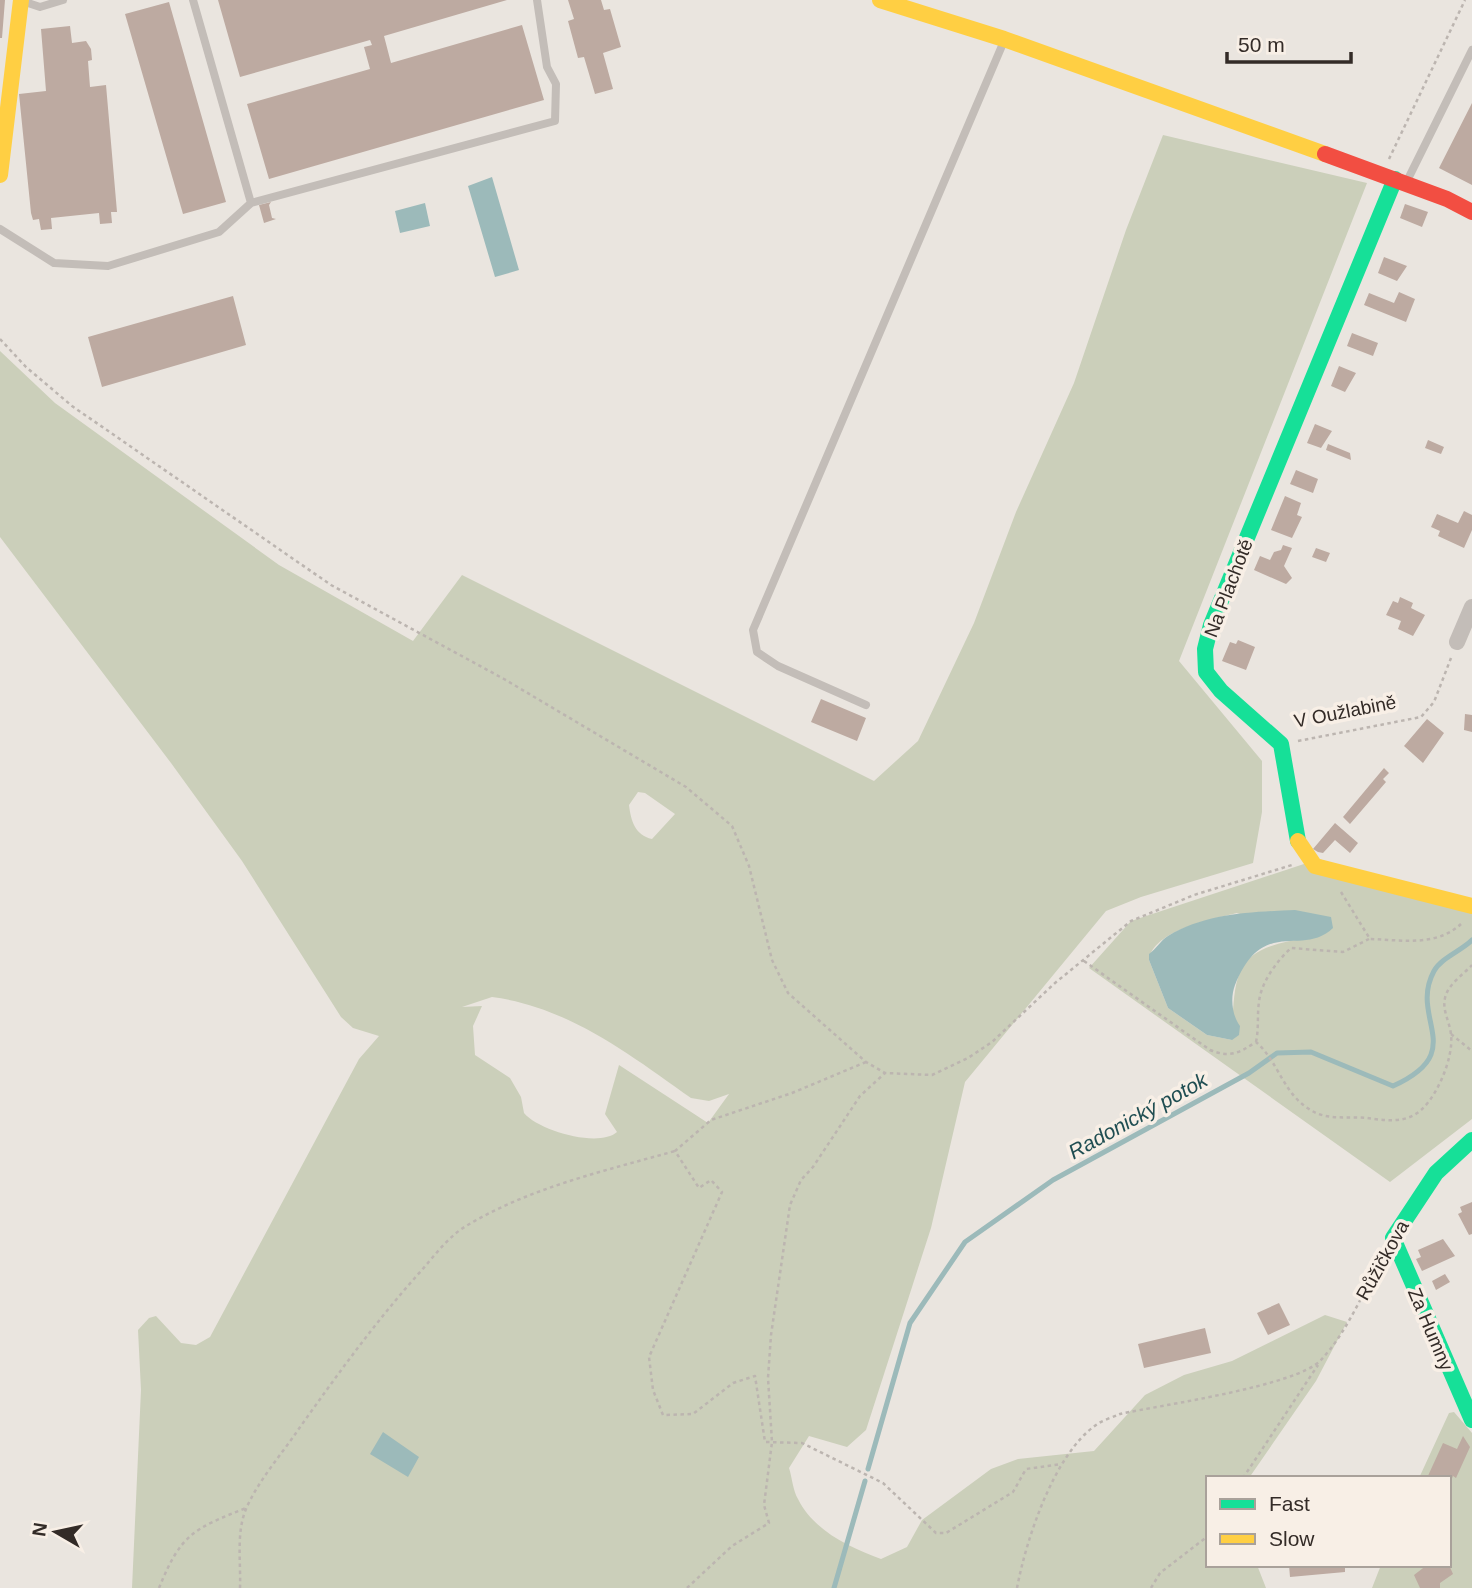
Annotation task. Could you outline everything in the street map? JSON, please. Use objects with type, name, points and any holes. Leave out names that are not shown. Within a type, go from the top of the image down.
[{"type":"street","points":[[0,175],[21,0]]},
{"type":"street","points":[[880,0],[1004,39],[1394,179],[1447,199],[1472,212]]},
{"type":"street","name":"Na Plachotě","points":[[1281,744],[1221,691],[1206,672],[1205,649],[1211,625],[1394,179]]},
{"type":"street","points":[[1457,642],[1472,607]]},
{"type":"street","points":[[1281,744],[1293,825],[1300,848],[1315,866],[1469,913]]},
{"type":"street","name":"Růžičkova","points":[[1393,1238],[1436,1173],[1472,1140]]},
{"type":"street","name":"Za Humny","points":[[1393,1238],[1471,1417]]},
{"type":"lane","points":[[21,0],[40,6],[63,0]]},
{"type":"lane","points":[[193,0],[251,203]]},
{"type":"lane","points":[[0,229],[54,263],[108,266],[219,232],[251,203],[555,121],[556,84],[547,67],[537,0]]},
{"type":"lane","points":[[866,705],[767,659],[757,652],[753,630],[1004,39]]},
{"type":"lane","points":[[1394,179],[1472,50]]},
{"type":"path","points":[[1394,179],[1465,0]]},
{"type":"path","points":[[0,340],[26,367],[72,406],[331,585],[504,679],[686,787],[710,806],[732,826],[749,866],[772,960],[788,993],[866,1062],[885,1073],[932,1075],[968,1058],[992,1042],[1131,921],[1194,895],[1296,864],[1315,866]]},
{"type":"path","name":"V Oužlabině","points":[[1281,744],[1420,717],[1434,702],[1457,642]]},
{"type":"path","points":[[1339,888],[1370,939]]},
{"type":"path","points":[[1256,1042],[1258,1002],[1263,986],[1281,958],[1291,948],[1343,952],[1370,939],[1422,941],[1446,935],[1469,913]]},
{"type":"path","points":[[1084,961],[1210,1050],[1223,1056],[1237,1054],[1256,1042]]},
{"type":"path","points":[[1256,1042],[1263,1048],[1299,1102],[1319,1115],[1400,1119],[1415,1115],[1434,1092],[1449,1060],[1451,1034],[1445,996],[1472,965]]},
{"type":"path","points":[[1451,1034],[1472,1051]]},
{"type":"path","points":[[240,1588],[241,1527],[246,1508],[348,1359],[389,1307],[447,1242],[464,1227],[503,1207],[579,1178],[675,1151],[711,1120],[792,1093],[866,1062]]},
{"type":"path","points":[[687,1588],[732,1546],[769,1523],[764,1505],[772,1442],[768,1378],[771,1335],[790,1205],[801,1181],[860,1096],[885,1073]]},
{"type":"path","points":[[675,1151],[699,1188],[711,1181],[722,1192],[649,1357],[653,1390],[663,1415],[693,1414],[733,1383],[755,1376],[765,1442],[802,1443],[883,1483],[936,1533],[946,1533],[1013,1492],[1026,1469],[1061,1464]]},
{"type":"path","name":"Růžičkova","points":[[1017,1588],[1021,1567],[1061,1464],[1095,1425],[1120,1414],[1292,1377],[1320,1362],[1347,1322],[1393,1238]]},
{"type":"path","points":[[1244,1476],[1320,1362]]},
{"type":"path","points":[[159,1588],[172,1556],[183,1540],[206,1524],[246,1508]]},
{"type":"path","points":[[1151,1588],[1160,1573],[1206,1538]]},
{"type":"green space","points":[[1163,135],[1367,183],[1179,661],[1262,761],[1262,812],[1253,863],[1141,897],[1106,911],[965,1082],[931,1228],[866,1430],[847,1447],[809,1436],[789,1468],[796,1496],[813,1520],[845,1543],[881,1559],[907,1547],[922,1520],[991,1469],[1018,1459],[1094,1451],[1145,1395],[1184,1375],[1232,1361],[1325,1315],[1347,1322],[1316,1381],[1250,1476],[1206,1476],[1206,1567],[1258,1567],[1266,1588],[132,1588],[141,1390],[138,1330],[149,1318],[156,1316],[181,1343],[196,1345],[210,1337],[359,1059],[379,1036],[353,1028],[341,1017],[242,861],[0,537],[0,351],[55,403],[279,565],[413,641],[462,575],[874,781],[918,741],[974,623],[1016,512],[1074,383],[1126,230]],"holes":[[[638,792],[645,793],[675,814],[652,839],[635,827],[629,805]],[[492,997],[520,1002],[573,1022],[597,1035],[691,1098],[709,1101],[729,1094],[708,1123],[619,1065],[605,1114],[617,1132],[608,1137],[584,1138],[542,1126],[524,1113],[521,1097],[510,1078],[475,1055],[473,1026],[482,1006],[462,1007]]]},
{"type":"green space","points":[[1319,859],[1472,909],[1472,1119],[1390,1182],[1089,968],[1131,921]],"holes":[[[1237,913],[1316,937],[1269,947],[1255,954],[1245,964],[1238,977],[1235,993],[1232,1040],[1207,1035],[1168,1008],[1149,960],[1153,950],[1172,934],[1186,927]]]},
{"type":"green space","points":[[1454,1412],[1472,1433],[1472,1588],[1372,1588],[1380,1567],[1451,1567],[1451,1476],[1420,1476],[1449,1413]]},
{"type":"water","points":[[492,177],[519,270],[495,277],[468,186]]},
{"type":"water","points":[[425,203],[430,226],[400,233],[395,211]]},
{"type":"water","points":[[1295,910],[1331,917],[1333,928],[1309,940],[1270,944],[1258,951],[1246,964],[1235,985],[1232,1001],[1240,1026],[1239,1035],[1232,1040],[1207,1035],[1168,1008],[1149,960],[1149,954],[1165,938],[1183,928],[1214,918]]},
{"type":"water","points":[[383,1432],[419,1457],[408,1477],[370,1454]]},
{"type":"building","points":[[0,0],[5,0],[2,38],[0,38]]},
{"type":"building","points":[[218,0],[507,0],[384,36],[391,63],[522,25],[544,100],[269,179],[247,104],[370,69],[364,47],[372,45],[370,40],[240,77]]},
{"type":"building","points":[[568,0],[601,0],[604,10],[610,9],[621,47],[603,53],[613,89],[595,94],[584,57],[578,58],[568,21],[574,19]]},
{"type":"building","points":[[169,2],[226,202],[183,214],[125,14]]},
{"type":"building","points":[[70,26],[72,43],[86,41],[91,49],[92,60],[88,61],[90,87],[106,85],[117,212],[111,212],[112,223],[100,224],[99,213],[51,218],[52,229],[41,230],[39,219],[33,220],[31,213],[19,94],[46,91],[41,29]]},
{"type":"building","points":[[1472,103],[1472,185],[1439,168]]},
{"type":"building","points":[[271,202],[269,205],[272,218],[276,219],[264,223],[259,205]]},
{"type":"building","points":[[1405,204],[1428,212],[1422,227],[1400,218]]},
{"type":"building","points":[[1384,257],[1407,266],[1397,281],[1378,273]]},
{"type":"building","points":[[1399,292],[1415,299],[1406,322],[1364,305],[1369,293],[1394,303]]},
{"type":"building","points":[[233,296],[246,345],[102,387],[88,337]]},
{"type":"building","points":[[1352,333],[1378,343],[1373,356],[1347,346]]},
{"type":"building","points":[[1339,366],[1356,373],[1345,392],[1331,386]]},
{"type":"building","points":[[1315,424],[1332,431],[1321,448],[1307,443]]},
{"type":"building","points":[[1428,440],[1444,447],[1441,454],[1425,448]]},
{"type":"building","points":[[1328,444],[1350,453],[1351,460],[1326,450]]},
{"type":"building","points":[[1296,470],[1318,479],[1313,493],[1290,484]]},
{"type":"building","points":[[1285,496],[1301,503],[1297,515],[1302,517],[1292,538],[1271,530]]},
{"type":"building","points":[[1464,511],[1472,515],[1472,530],[1464,548],[1438,536],[1440,531],[1431,527],[1437,514],[1458,523]]},
{"type":"building","points":[[1283,545],[1292,548],[1284,566],[1292,578],[1286,584],[1254,570],[1260,556],[1270,560],[1274,552],[1281,550]]},
{"type":"building","points":[[1316,548],[1330,553],[1326,562],[1312,557]]},
{"type":"building","points":[[1400,597],[1413,603],[1411,608],[1425,615],[1413,636],[1398,629],[1401,621],[1386,615],[1393,601],[1398,603]]},
{"type":"building","points":[[1238,640],[1255,647],[1246,670],[1222,661],[1230,642],[1236,644]]},
{"type":"building","points":[[821,699],[866,718],[857,741],[811,722]]},
{"type":"building","points":[[1465,714],[1472,715],[1472,732],[1464,730]]},
{"type":"building","points":[[1427,719],[1444,733],[1423,763],[1404,746]]},
{"type":"building","points":[[1384,768],[1389,773],[1383,779],[1386,782],[1350,824],[1343,817]]},
{"type":"building","points":[[1335,823],[1358,843],[1350,853],[1335,840],[1323,853],[1313,849]]},
{"type":"building","points":[[1472,1202],[1472,1234],[1469,1235],[1458,1214],[1462,1212],[1460,1207]]},
{"type":"building","points":[[1443,1239],[1455,1256],[1422,1271],[1416,1259],[1421,1257],[1418,1250]]},
{"type":"building","points":[[1445,1274],[1450,1282],[1436,1290],[1432,1281]]},
{"type":"building","points":[[1279,1303],[1290,1325],[1268,1335],[1257,1313]]},
{"type":"building","points":[[1205,1328],[1211,1353],[1144,1368],[1138,1344]]},
{"type":"building","points":[[1463,1436],[1470,1447],[1456,1478],[1453,1476],[1451,1480],[1451,1476],[1428,1476],[1443,1443],[1457,1449]]},
{"type":"building","points":[[1289,1567],[1345,1567],[1345,1572],[1290,1577]]},
{"type":"building","points":[[1424,1567],[1450,1567],[1453,1574],[1440,1583],[1440,1588],[1420,1588],[1414,1575]]},
{"type":"waterway","name":"Radonický potok","points":[[868,1469],[910,1323],[965,1242],[1053,1180],[1249,1073],[1277,1053],[1311,1052],[1393,1086],[1416,1073],[1428,1060],[1433,1047],[1427,1004],[1428,988],[1434,971],[1441,962],[1472,940]]},
{"type":"waterway","name":"Radonický potok","points":[[834,1588],[865,1481]]},
{"type":"traffic: fast","points":[[1298,841],[1281,744],[1221,691],[1206,672],[1205,649],[1211,625],[1395,179]]},
{"type":"traffic: fast","points":[[1472,1140],[1436,1173],[1393,1238],[1472,1420]]},
{"type":"traffic: slow","points":[[0,175],[21,0]]},
{"type":"traffic: slow","points":[[880,0],[1004,39],[1325,154]]},
{"type":"traffic: slow","points":[[1298,841],[1315,866],[1472,906]]},
{"type":"traffic: jam","points":[[1325,154],[1447,199],[1472,212]]}]
